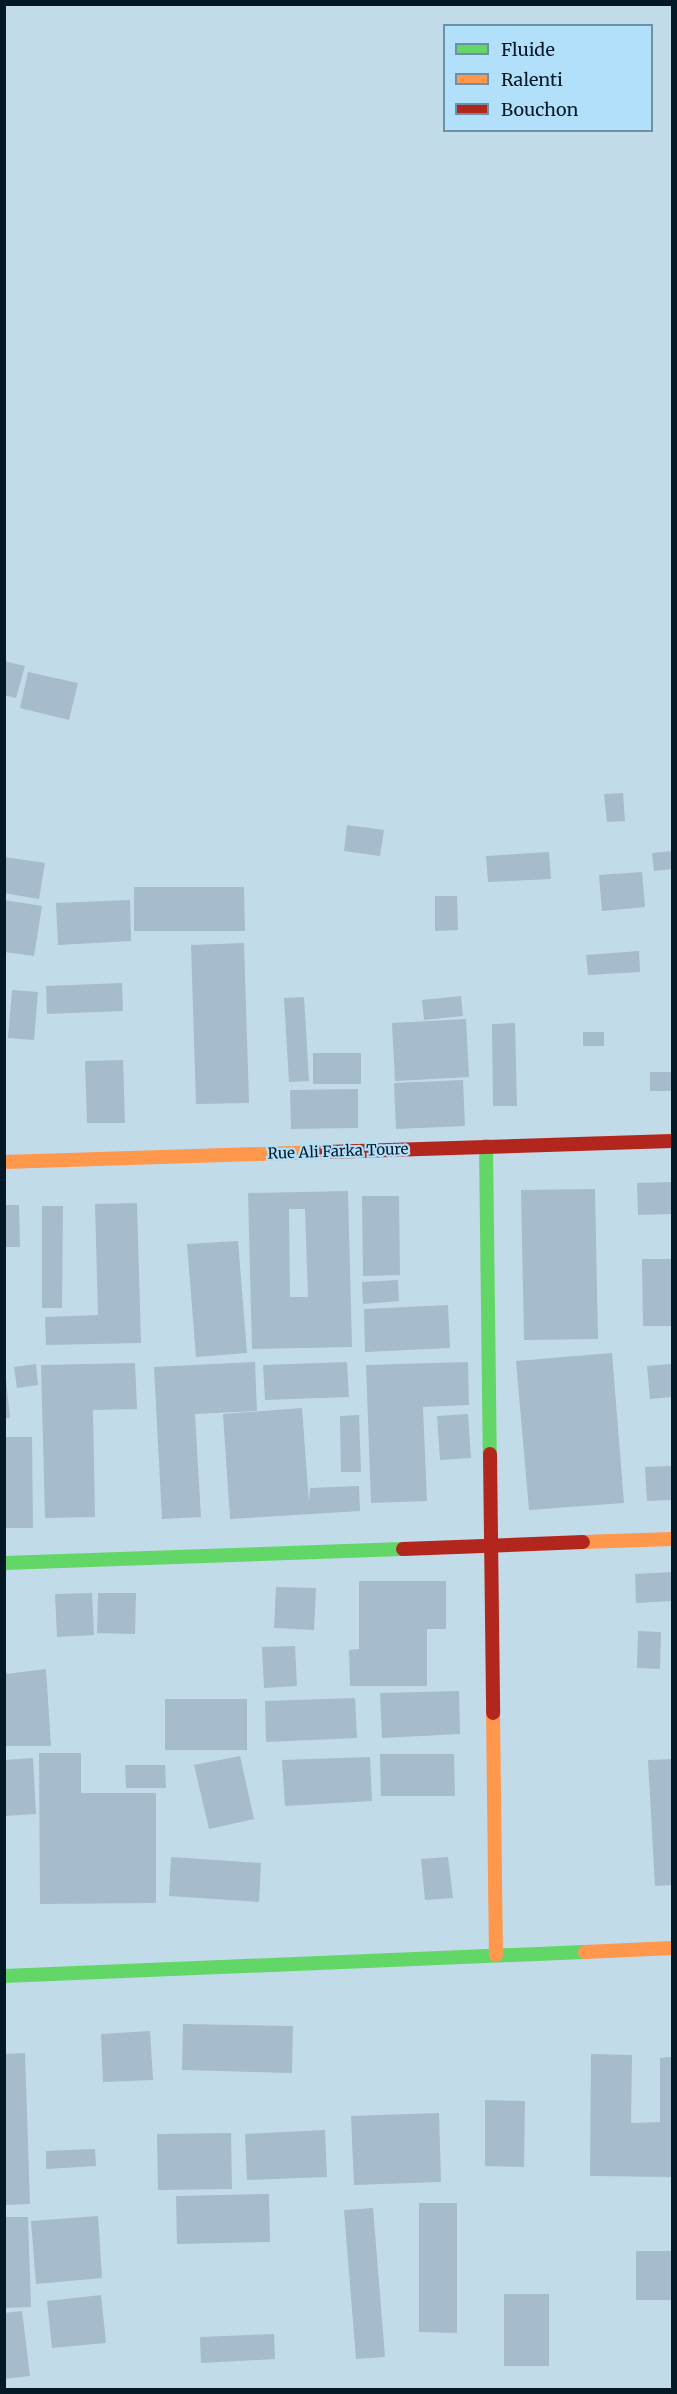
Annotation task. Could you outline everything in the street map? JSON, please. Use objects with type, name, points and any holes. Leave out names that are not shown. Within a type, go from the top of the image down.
[{"type":"street","name":"Rue Ali Farka Toure","points":[[4,1162],[672,1141]]},
{"type":"street","points":[[486,1146],[496,1955]]},
{"type":"street","points":[[4,1563],[672,1539]]},
{"type":"street","points":[[4,1977],[672,1948]]},
{"type":"building","points":[[4,661],[25,666],[16,698],[4,695]]},
{"type":"building","points":[[28,672],[78,683],[69,720],[20,708]]},
{"type":"building","points":[[623,793],[625,821],[607,822],[604,794]]},
{"type":"building","points":[[347,825],[384,830],[380,856],[344,851]]},
{"type":"building","points":[[672,851],[672,869],[654,871],[652,853]]},
{"type":"building","points":[[549,852],[551,879],[488,882],[486,856]]},
{"type":"building","points":[[4,857],[45,863],[39,899],[4,893]]},
{"type":"building","points":[[642,872],[645,907],[602,911],[599,875]]},
{"type":"building","points":[[134,887],[244,887],[245,931],[134,931]]},
{"type":"building","points":[[435,896],[457,896],[458,930],[435,931]]},
{"type":"building","points":[[4,900],[42,906],[34,956],[4,952]]},
{"type":"building","points":[[130,900],[131,941],[58,945],[56,903]]},
{"type":"building","points":[[244,943],[249,1103],[196,1104],[191,945]]},
{"type":"building","points":[[639,951],[640,972],[588,975],[586,955]]},
{"type":"building","points":[[122,983],[123,1011],[47,1014],[46,986]]},
{"type":"building","points":[[12,990],[38,992],[34,1040],[8,1038]]},
{"type":"building","points":[[461,996],[463,1016],[424,1020],[422,1000]]},
{"type":"building","points":[[304,997],[309,1081],[289,1082],[284,998]]},
{"type":"building","points":[[466,1019],[469,1077],[395,1081],[392,1023]]},
{"type":"building","points":[[515,1023],[517,1106],[493,1106],[492,1024]]},
{"type":"building","points":[[583,1032],[604,1032],[604,1046],[583,1046]]},
{"type":"building","points":[[313,1053],[361,1053],[361,1084],[313,1084]]},
{"type":"building","points":[[123,1060],[125,1123],[87,1123],[85,1061]]},
{"type":"building","points":[[650,1072],[672,1072],[672,1091],[650,1091]]},
{"type":"building","points":[[463,1080],[465,1126],[396,1129],[394,1083]]},
{"type":"building","points":[[358,1089],[358,1128],[291,1129],[290,1090]]},
{"type":"building","points":[[672,1182],[672,1214],[638,1215],[637,1183]]},
{"type":"building","points":[[595,1189],[598,1339],[524,1340],[521,1190]]},
{"type":"building","points":[[348,1191],[352,1347],[252,1349],[248,1193]],"holes":[[[289,1209],[305,1209],[308,1297],[290,1297]]]},
{"type":"building","points":[[362,1196],[399,1196],[400,1275],[363,1276]]},
{"type":"building","points":[[137,1203],[141,1343],[46,1345],[45,1317],[98,1315],[95,1204]]},
{"type":"building","points":[[4,1205],[19,1205],[20,1247],[4,1247]]},
{"type":"building","points":[[42,1206],[63,1206],[62,1308],[42,1308]]},
{"type":"building","points":[[238,1241],[247,1353],[196,1357],[187,1244]]},
{"type":"building","points":[[642,1259],[672,1259],[672,1326],[643,1326]]},
{"type":"building","points":[[398,1280],[399,1301],[363,1304],[362,1282]]},
{"type":"building","points":[[448,1305],[450,1348],[365,1352],[364,1309]]},
{"type":"building","points":[[612,1353],[624,1503],[529,1510],[516,1361]]},
{"type":"building","points":[[4,1361],[10,1418],[4,1418]]},
{"type":"building","points":[[255,1362],[257,1411],[195,1414],[201,1517],[162,1519],[154,1367]]},
{"type":"building","points":[[347,1362],[349,1397],[265,1400],[263,1365]]},
{"type":"building","points":[[468,1362],[469,1405],[423,1407],[427,1501],[371,1503],[366,1365]]},
{"type":"building","points":[[135,1363],[137,1409],[93,1410],[95,1517],[45,1518],[41,1365]]},
{"type":"building","points":[[36,1364],[38,1385],[17,1388],[14,1367]]},
{"type":"building","points":[[672,1364],[672,1397],[650,1399],[647,1366]]},
{"type":"building","points":[[302,1408],[309,1503],[310,1488],[359,1486],[360,1511],[230,1519],[223,1414]]},
{"type":"building","points":[[468,1414],[471,1458],[440,1460],[437,1416]]},
{"type":"building","points":[[359,1415],[361,1472],[341,1472],[340,1416]]},
{"type":"building","points":[[4,1437],[32,1437],[33,1528],[4,1528]]},
{"type":"building","points":[[672,1466],[672,1500],[647,1501],[645,1467]]},
{"type":"building","points":[[672,1572],[672,1601],[636,1603],[635,1574]]},
{"type":"building","points":[[359,1581],[446,1581],[446,1629],[427,1629],[427,1686],[350,1686],[349,1650],[359,1649]]},
{"type":"building","points":[[276,1587],[316,1588],[314,1630],[274,1628]]},
{"type":"building","points":[[92,1593],[94,1635],[57,1637],[55,1594]]},
{"type":"building","points":[[98,1593],[136,1593],[135,1634],[97,1633]]},
{"type":"building","points":[[638,1631],[661,1632],[660,1669],[637,1668]]},
{"type":"building","points":[[295,1646],[297,1686],[264,1688],[262,1647]]},
{"type":"building","points":[[4,1664],[7,1674],[46,1669],[51,1746],[4,1746]]},
{"type":"building","points":[[459,1691],[460,1734],[382,1738],[380,1693]]},
{"type":"building","points":[[355,1698],[357,1738],[266,1742],[265,1701]]},
{"type":"building","points":[[165,1699],[247,1699],[247,1750],[165,1750]]},
{"type":"building","points":[[39,1753],[81,1753],[81,1793],[156,1793],[156,1903],[40,1904]]},
{"type":"building","points":[[380,1754],[454,1754],[455,1796],[381,1796]]},
{"type":"building","points":[[240,1756],[254,1819],[209,1829],[194,1765]]},
{"type":"building","points":[[370,1757],[372,1801],[285,1806],[282,1760]]},
{"type":"building","points":[[33,1758],[36,1814],[4,1816],[4,1760]]},
{"type":"building","points":[[672,1759],[672,1885],[655,1886],[648,1760]]},
{"type":"building","points":[[125,1765],[165,1765],[166,1788],[126,1788]]},
{"type":"building","points":[[171,1857],[261,1863],[259,1902],[169,1896]]},
{"type":"building","points":[[448,1857],[453,1898],[425,1900],[421,1859]]},
{"type":"building","points":[[183,2024],[293,2026],[292,2073],[182,2070]]},
{"type":"building","points":[[150,2031],[153,2080],[103,2082],[101,2034]]},
{"type":"building","points":[[25,2053],[30,2204],[4,2205],[4,2054]]},
{"type":"building","points":[[591,2054],[632,2055],[631,2123],[660,2122],[660,2058],[672,2057],[672,2177],[590,2176]]},
{"type":"building","points":[[485,2100],[525,2101],[524,2167],[485,2166]]},
{"type":"building","points":[[439,2113],[441,2182],[354,2185],[351,2116]]},
{"type":"building","points":[[325,2130],[327,2177],[247,2180],[245,2134]]},
{"type":"building","points":[[231,2133],[232,2189],[158,2190],[157,2134]]},
{"type":"building","points":[[95,2149],[96,2166],[46,2169],[46,2151]]},
{"type":"building","points":[[269,2194],[270,2242],[177,2244],[176,2196]]},
{"type":"building","points":[[419,2203],[457,2203],[457,2333],[419,2332]]},
{"type":"building","points":[[373,2208],[385,2357],[356,2359],[344,2210]]},
{"type":"building","points":[[98,2216],[102,2278],[36,2284],[31,2221]]},
{"type":"building","points":[[4,2217],[28,2217],[31,2307],[4,2308]]},
{"type":"building","points":[[636,2251],[671,2251],[672,2300],[636,2300]]},
{"type":"building","points":[[504,2294],[549,2294],[549,2366],[504,2366]]},
{"type":"building","points":[[101,2295],[106,2343],[52,2348],[47,2301]]},
{"type":"building","points":[[22,2311],[30,2376],[4,2379],[4,2313]]},
{"type":"building","points":[[274,2334],[275,2359],[201,2363],[200,2337]]},
{"type":"traffic: fast","points":[[486,1146],[490,1454]]},
{"type":"traffic: fast","points":[[4,1563],[403,1549]]},
{"type":"traffic: fast","points":[[4,1976],[585,1952]]},
{"type":"traffic: slow","points":[[4,1162],[325,1152]]},
{"type":"traffic: slow","points":[[583,1542],[672,1539]]},
{"type":"traffic: slow","points":[[493,1713],[496,1955]]},
{"type":"traffic: slow","points":[[585,1952],[672,1948]]},
{"type":"traffic: jam","points":[[325,1152],[672,1141]]},
{"type":"traffic: jam","points":[[490,1454],[493,1713]]},
{"type":"traffic: jam","points":[[403,1549],[583,1542]]}]
